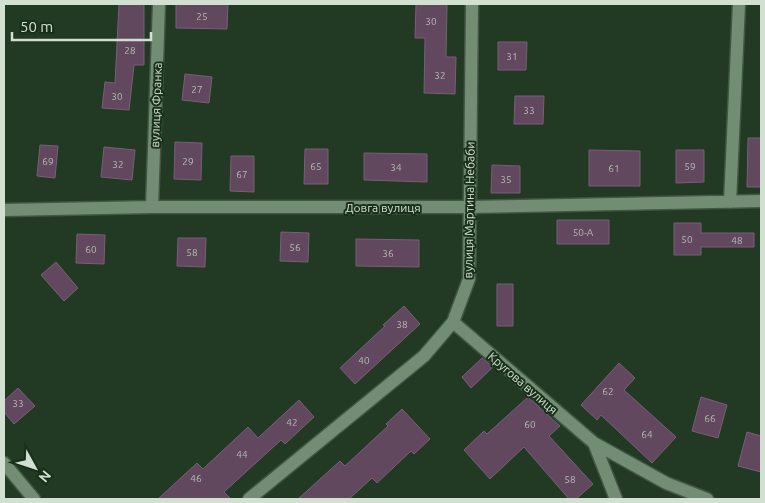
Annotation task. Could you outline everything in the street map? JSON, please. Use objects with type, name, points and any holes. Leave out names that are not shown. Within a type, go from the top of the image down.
[{"type":"street","name":"вулиця Франка","points":[[152,207],[159,4]]},
{"type":"street","name":"вулиця Мартина Небаби","points":[[249,499],[424,356],[453,322],[469,279],[472,4]]},
{"type":"street","points":[[730,202],[738,4]]},
{"type":"street","name":"Довга вулиця","points":[[4,210],[761,202]]},
{"type":"street","name":"Кругова вулиця","points":[[453,322],[594,443],[666,483],[707,499]]},
{"type":"street","name":"Кругова вулиця","points":[[594,443],[616,499]]},
{"type":"street","points":[[4,463],[34,499]]},
{"type":"building","points":[[119,4],[144,4],[144,65],[134,65],[129,110],[102,108],[105,82],[115,83]]},
{"type":"building","points":[[176,4],[228,4],[227,29],[176,28]]},
{"type":"building","points":[[416,4],[447,4],[446,57],[456,57],[455,94],[424,93],[425,38],[415,38]]},
{"type":"building","points":[[498,42],[527,42],[526,70],[498,70]]},
{"type":"building","points":[[185,74],[212,77],[209,103],[182,100]]},
{"type":"building","points":[[515,96],[544,96],[543,124],[514,124]]},
{"type":"building","points":[[748,138],[761,138],[761,187],[747,187]]},
{"type":"building","points":[[175,142],[202,143],[201,180],[174,179]]},
{"type":"building","points":[[40,145],[58,146],[55,178],[37,176]]},
{"type":"building","points":[[104,147],[135,150],[132,180],[101,177]]},
{"type":"building","points":[[305,149],[328,149],[328,184],[304,184]]},
{"type":"building","points":[[589,150],[640,151],[640,186],[589,186]]},
{"type":"building","points":[[676,150],[704,150],[704,182],[676,183]]},
{"type":"building","points":[[364,153],[427,154],[427,182],[364,180]]},
{"type":"building","points":[[231,156],[254,156],[254,192],[230,191]]},
{"type":"building","points":[[492,165],[520,166],[520,193],[491,193]]},
{"type":"building","points":[[557,220],[609,220],[609,244],[557,244]]},
{"type":"building","points":[[674,223],[701,223],[701,233],[754,233],[754,247],[701,247],[701,255],[674,255]]},
{"type":"building","points":[[281,232],[309,233],[308,262],[280,261]]},
{"type":"building","points":[[77,234],[105,235],[104,264],[76,263]]},
{"type":"building","points":[[178,238],[206,238],[205,267],[177,266]]},
{"type":"building","points":[[356,239],[419,240],[419,267],[356,266]]},
{"type":"building","points":[[56,262],[78,288],[64,301],[41,275]]},
{"type":"building","points":[[497,284],[513,284],[513,326],[497,326]]},
{"type":"building","points":[[404,306],[420,324],[355,384],[340,368]]},
{"type":"building","points":[[482,358],[493,367],[471,388],[462,377]]},
{"type":"building","points":[[619,363],[635,378],[624,390],[676,437],[652,463],[601,415],[597,420],[581,405]]},
{"type":"building","points":[[18,388],[35,406],[14,424],[4,412],[4,401]]},
{"type":"building","points":[[528,397],[560,426],[549,436],[593,484],[576,499],[569,499],[524,447],[490,479],[464,450],[484,431],[487,434]]},
{"type":"building","points":[[701,397],[727,405],[718,438],[692,431]]},
{"type":"building","points":[[299,400],[314,417],[285,444],[281,440],[224,492],[231,499],[158,499],[197,463],[203,469],[248,427],[258,438]]},
{"type":"building","points":[[402,409],[430,439],[414,454],[411,451],[377,483],[372,478],[349,499],[298,499],[340,461],[345,466],[388,426],[386,424]]},
{"type":"building","points":[[747,432],[761,436],[761,472],[738,466]]}]
